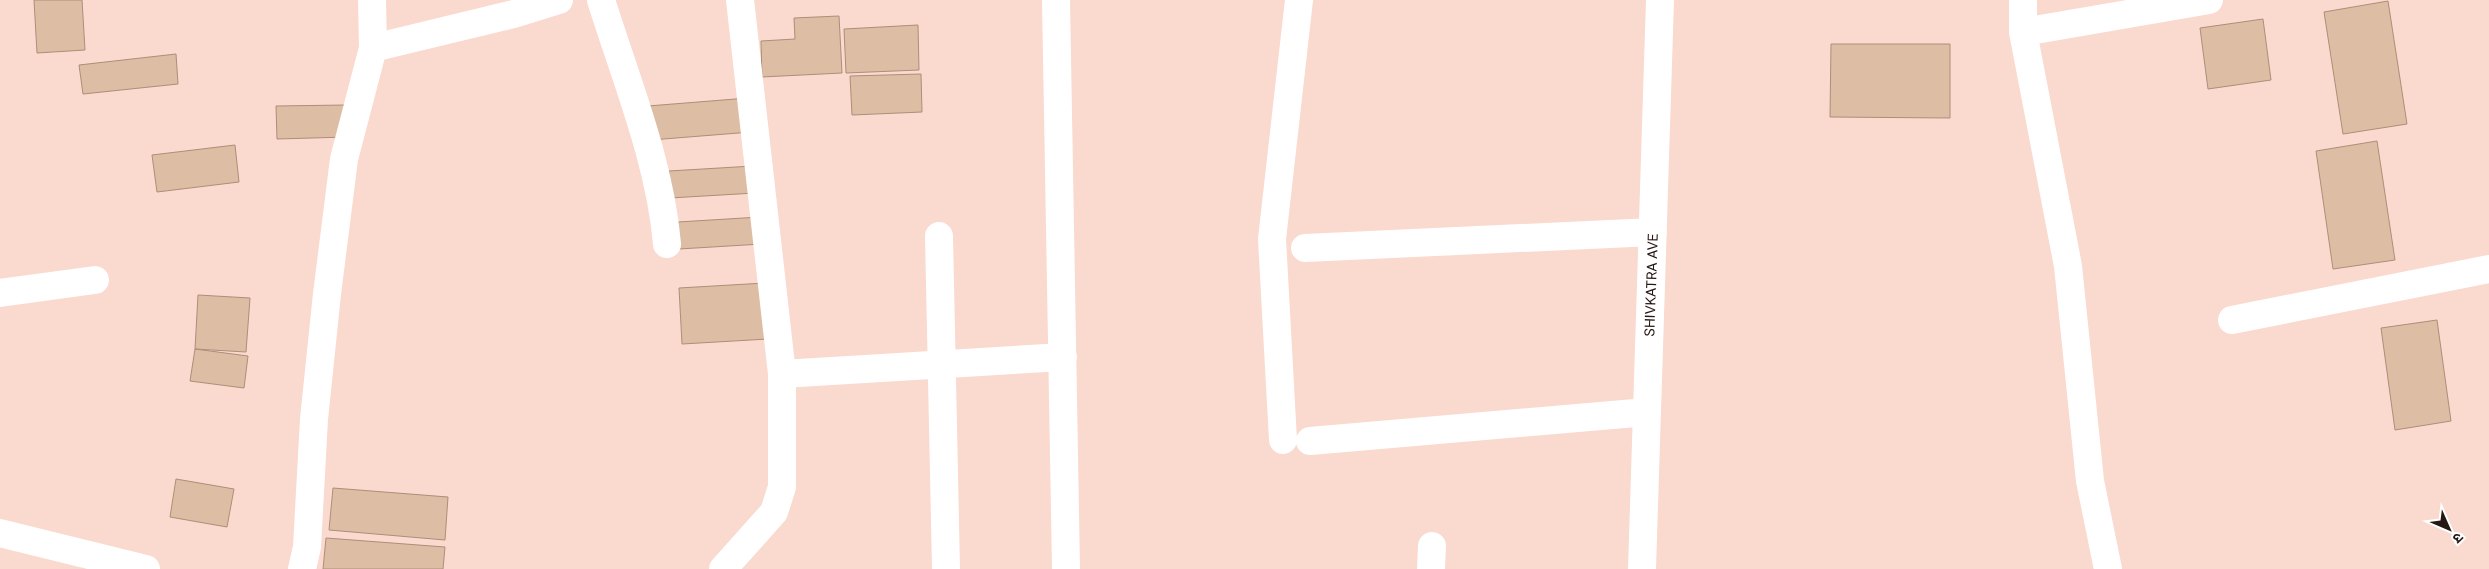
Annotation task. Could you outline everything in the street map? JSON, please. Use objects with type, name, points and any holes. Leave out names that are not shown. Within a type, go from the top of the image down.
[{"type":"street","points":[[302,569],[307,547],[314,418],[344,159],[373,48],[372,0]]},
{"type":"street","points":[[373,48],[514,14],[559,0]]},
{"type":"street","points":[[601,0],[654,170],[663,204],[666,244]]},
{"type":"street","points":[[723,569],[774,512],[782,487],[782,374],[740,0]]},
{"type":"street","points":[[1056,0],[1066,569]]},
{"type":"street","points":[[1283,440],[1272,239],[1299,0]]},
{"type":"street","name":"SHIVKATRA AVE","points":[[1642,569],[1660,0]]},
{"type":"street","points":[[2023,0],[2023,32],[2068,266],[2090,481],[2108,569]]},
{"type":"street","points":[[2023,32],[2209,0]]},
{"type":"street","points":[[1305,248],[1653,232]]},
{"type":"street","points":[[939,236],[946,569]]},
{"type":"street","points":[[2232,320],[2489,269]]},
{"type":"street","points":[[0,293],[95,280]]},
{"type":"street","points":[[782,374],[942,366],[1063,356]]},
{"type":"street","points":[[1310,440],[1647,412]]},
{"type":"street","points":[[0,533],[146,569]]},
{"type":"building","points":[[34,0],[82,0],[85,50],[37,53]]},
{"type":"building","points":[[2388,1],[2407,124],[2343,134],[2324,12]]},
{"type":"building","points":[[839,16],[842,73],[762,77],[761,41],[795,39],[794,18]]},
{"type":"building","points":[[2263,19],[2271,80],[2208,89],[2200,28]]},
{"type":"building","points":[[918,25],[919,70],[846,73],[844,29]]},
{"type":"building","points":[[1831,44],[1950,44],[1950,118],[1830,117]]},
{"type":"building","points":[[176,54],[178,84],[83,94],[79,65]]},
{"type":"building","points":[[921,74],[922,112],[852,115],[850,76]]},
{"type":"building","points":[[748,98],[751,132],[651,140],[648,106]]},
{"type":"building","points":[[346,105],[347,137],[277,139],[276,106]]},
{"type":"building","points":[[2377,141],[2395,260],[2333,269],[2316,151]]},
{"type":"building","points":[[235,145],[239,182],[157,192],[152,155]]},
{"type":"building","points":[[753,166],[755,193],[670,198],[669,171]]},
{"type":"building","points":[[760,217],[762,244],[679,249],[678,222]]},
{"type":"building","points":[[765,283],[768,339],[682,344],[679,288]]},
{"type":"building","points":[[198,295],[250,298],[246,352],[195,349]]},
{"type":"building","points":[[2437,320],[2451,421],[2395,430],[2381,328]]},
{"type":"building","points":[[195,349],[248,356],[244,388],[190,381]]},
{"type":"building","points":[[176,479],[234,489],[227,527],[170,517]]},
{"type":"building","points":[[333,488],[448,497],[445,540],[329,530]]},
{"type":"building","points":[[326,538],[445,547],[443,569],[323,569]]}]
